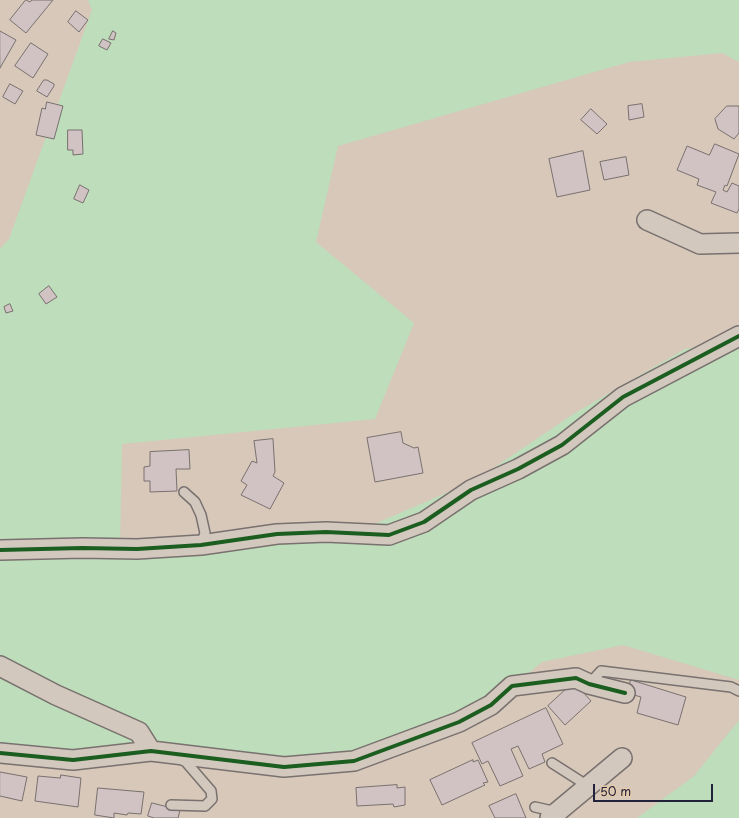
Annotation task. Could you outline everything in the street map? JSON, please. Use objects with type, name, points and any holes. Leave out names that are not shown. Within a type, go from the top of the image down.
[{"type":"street","points":[[647,220],[700,244],[739,243]]},
{"type":"street","points":[[0,550],[82,548],[137,549],[201,545],[277,534],[326,532],[389,535],[424,522],[471,490],[562,445],[623,397],[739,336]]},
{"type":"street","points":[[0,666],[56,695],[139,732],[160,751]]},
{"type":"street","points":[[0,753],[73,760],[160,751],[284,767],[354,760],[459,722],[491,706],[512,686],[576,678],[589,684],[625,693]]},
{"type":"street","points":[[547,812],[588,786],[622,758]]},
{"type":"lane","points":[[184,492],[195,502],[202,514],[205,532],[201,545]]},
{"type":"lane","points":[[589,684],[601,671],[731,687],[739,691]]},
{"type":"lane","points":[[160,751],[186,762],[211,791],[212,799],[205,806],[172,805]]},
{"type":"lane","points":[[552,763],[588,786]]},
{"type":"green space","points":[[88,0],[739,0],[739,62],[722,53],[629,62],[338,146],[316,242],[414,323],[375,419],[122,444],[120,547],[372,525],[474,481],[575,413],[685,349],[739,340],[739,680],[623,645],[542,662],[467,725],[307,767],[0,757],[0,249],[9,239],[92,10]]},
{"type":"green space","points":[[739,720],[739,818],[637,818],[694,776]]},
{"type":"building","points":[[26,0],[30,2],[32,0],[53,0],[26,33],[10,20]]},
{"type":"building","points":[[76,11],[88,20],[79,32],[68,22]]},
{"type":"building","points":[[0,31],[16,40],[0,68]]},
{"type":"building","points":[[113,31],[116,33],[114,40],[109,39]]},
{"type":"building","points":[[103,39],[111,43],[107,50],[99,46]]},
{"type":"building","points":[[31,43],[48,54],[33,78],[15,66]]},
{"type":"building","points":[[44,80],[54,84],[47,97],[37,91]]},
{"type":"building","points":[[10,84],[23,91],[15,104],[3,97]]},
{"type":"building","points":[[47,102],[63,106],[54,139],[36,135],[42,108],[45,109]]},
{"type":"building","points":[[642,104],[644,117],[629,120],[628,106]]},
{"type":"building","points":[[727,106],[739,106],[739,133],[734,139],[718,129],[715,119]]},
{"type":"building","points":[[591,109],[607,124],[597,134],[581,120]]},
{"type":"building","points":[[68,130],[82,130],[83,154],[73,155],[73,150],[68,150]]},
{"type":"building","points":[[715,144],[739,154],[727,186],[725,185],[723,190],[727,192],[732,183],[739,186],[739,209],[737,213],[711,203],[716,192],[697,185],[699,179],[677,170],[687,146],[709,155]]},
{"type":"building","points":[[583,151],[590,190],[557,197],[549,159]]},
{"type":"building","points":[[626,157],[629,175],[604,180],[600,162]]},
{"type":"building","points":[[80,185],[89,190],[83,203],[74,199]]},
{"type":"building","points":[[49,286],[57,297],[46,304],[39,294]]},
{"type":"building","points":[[10,304],[13,311],[6,313],[4,307]]},
{"type":"building","points":[[401,432],[403,443],[414,448],[418,447],[423,473],[375,482],[367,438]]},
{"type":"building","points":[[273,439],[275,472],[273,476],[284,483],[270,509],[241,495],[247,485],[241,481],[252,461],[257,463],[254,441]]},
{"type":"building","points":[[189,450],[190,469],[176,469],[177,491],[150,492],[150,481],[144,481],[144,467],[150,466],[150,452]]},
{"type":"building","points":[[631,680],[686,697],[678,725],[637,713],[641,697],[627,693]]},
{"type":"building","points":[[574,682],[591,701],[565,725],[548,706]]},
{"type":"building","points":[[546,708],[563,744],[542,754],[545,762],[529,769],[518,746],[511,749],[523,776],[500,786],[488,761],[482,764],[472,743]]},
{"type":"building","points":[[473,760],[473,762],[478,760],[488,782],[483,783],[485,785],[442,805],[430,780]]},
{"type":"building","points":[[0,772],[27,777],[22,801],[0,796]]},
{"type":"building","points":[[61,775],[81,778],[78,807],[35,801],[38,776],[60,778]]},
{"type":"building","points":[[397,785],[397,788],[405,787],[405,805],[394,807],[393,804],[357,806],[356,788]]},
{"type":"building","points":[[98,788],[144,792],[141,814],[128,813],[127,815],[114,813],[114,818],[95,815]]},
{"type":"building","points":[[516,794],[526,818],[495,818],[489,806]]},
{"type":"building","points":[[152,803],[180,810],[178,818],[154,818],[148,816]]},
{"type":"cycle path","points":[[0,550],[82,548],[137,549],[201,545],[277,534],[326,532],[389,535],[424,522],[471,490],[518,469],[562,445],[623,397],[739,336]]},
{"type":"cycle path","points":[[0,753],[73,760],[151,751],[284,767],[354,761],[459,722],[491,705],[512,686],[576,678],[589,684],[625,693]]}]
